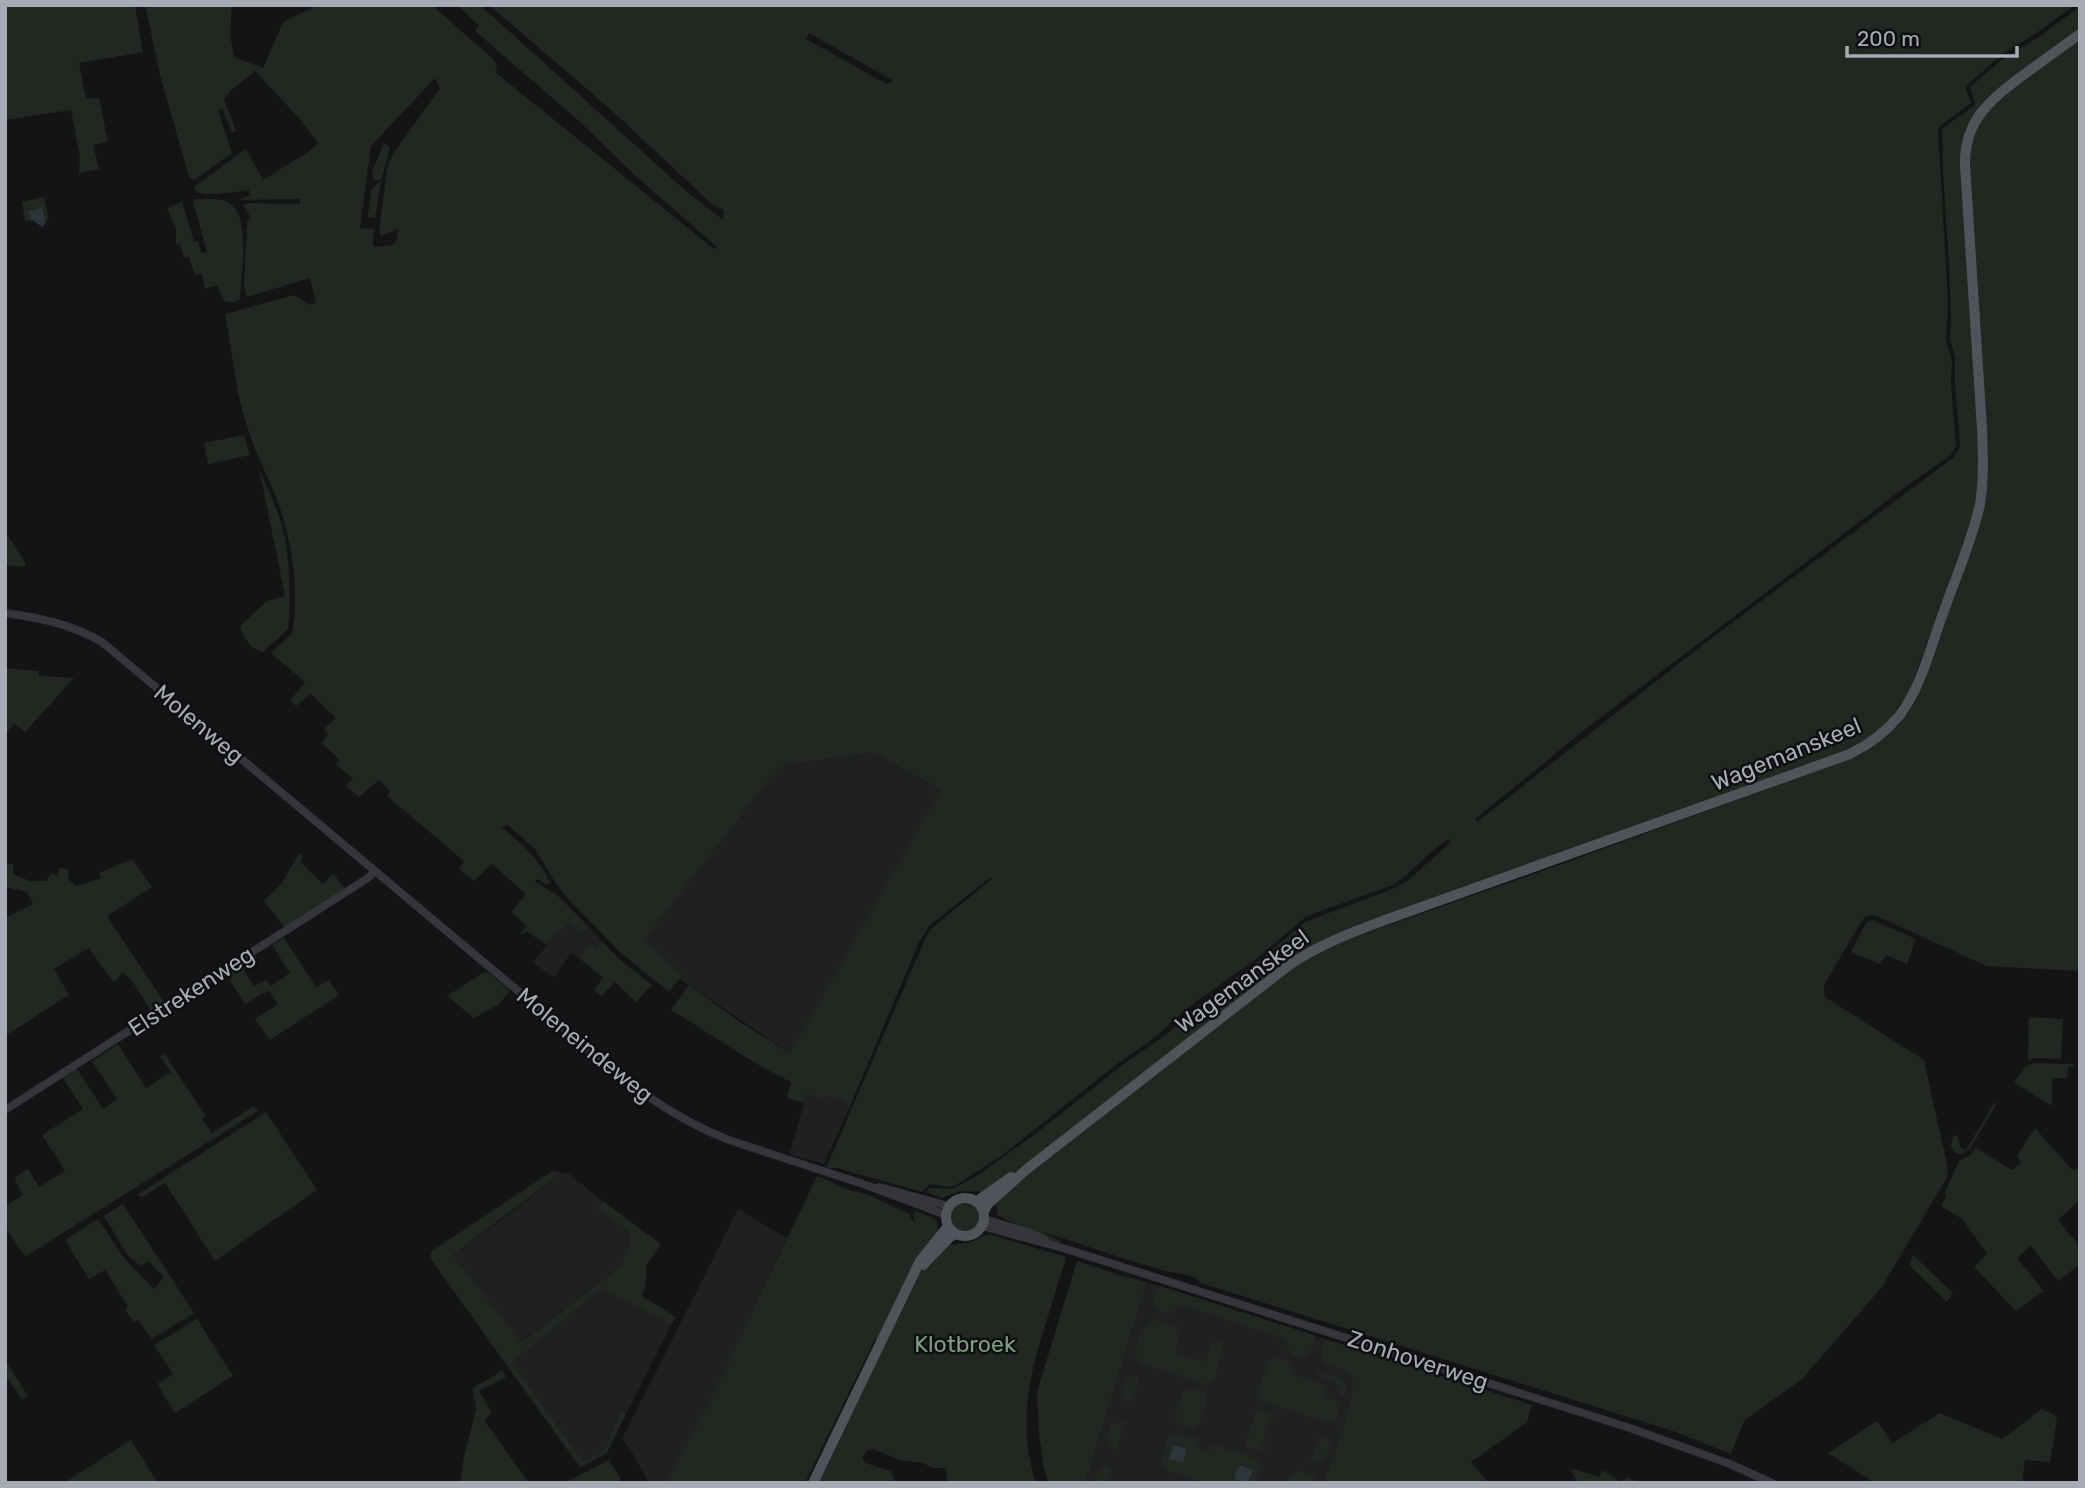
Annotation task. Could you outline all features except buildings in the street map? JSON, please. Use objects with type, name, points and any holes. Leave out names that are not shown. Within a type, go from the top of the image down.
[{"type":"main road","name":"Wagemanskeel","points":[[984,1219],[988,1204],[1027,1168],[1288,966],[1322,945],[1850,754],[1887,730],[1915,689],[1966,550],[1980,503],[1983,442],[1965,165],[1969,134],[1978,116],[1995,96],[2080,34]]},
{"type":"main road","name":"Wagemanskeel","points":[[948,1216],[954,1201],[962,1198],[977,1202],[1027,1168]]},
{"type":"main road","points":[[910,1282],[947,1240],[957,1234],[970,1235],[984,1219],[977,1202]]},
{"type":"main road","points":[[948,1216],[957,1234]]},
{"type":"main road","points":[[813,1483],[910,1282],[948,1216]]},
{"type":"street","name":"Molenweg","points":[[5,613],[62,623],[102,642],[375,871]]},
{"type":"street","name":"Elstrekenweg","points":[[5,1110],[375,871]]},
{"type":"street","name":"Moleneindeweg","points":[[375,871],[624,1079],[662,1107],[708,1132],[866,1185],[892,1189],[948,1216]]},
{"type":"street","name":"Zonhoverweg","points":[[984,1219],[1031,1233],[1060,1247],[1630,1428],[1731,1464],[1772,1483]]},
{"type":"shaded area","points":[[42,208],[46,222],[42,227],[30,218],[29,211]]},
{"type":"shaded area","points":[[873,753],[942,791],[790,1053],[680,979],[683,976],[643,941],[768,781],[784,765]]},
{"type":"shaded area","points":[[570,922],[580,934],[589,927],[602,941],[595,949],[590,945],[579,958],[571,953],[554,977],[533,963],[559,930]]},
{"type":"shaded area","points":[[807,1094],[824,1100],[825,1094],[844,1100],[849,1109],[824,1164],[789,1154]]},
{"type":"shaded area","points":[[555,1171],[569,1174],[603,1201],[597,1208],[629,1232],[628,1253],[610,1275],[520,1342],[453,1255],[549,1182],[555,1177]]},
{"type":"shaded area","points":[[738,1209],[787,1238],[711,1398],[666,1483],[649,1483],[622,1439]]},
{"type":"shaded area","points":[[1147,1282],[1375,1355],[1332,1483],[1085,1483]]},
{"type":"shaded area","points":[[602,1289],[671,1325],[626,1414],[621,1412],[604,1450],[583,1461],[512,1362]]},
{"type":"shaded area","points":[[1173,1445],[1187,1449],[1183,1463],[1169,1459]]},
{"type":"shaded area","points":[[1239,1465],[1253,1470],[1248,1483],[1234,1479]]},
{"type":"green space","points":[[5,5],[135,5],[143,52],[79,63],[86,99],[99,98],[108,141],[93,145],[99,169],[79,173],[80,157],[71,110],[5,120]]},
{"type":"green space","points":[[145,5],[232,5],[230,34],[234,57],[263,68],[283,22],[318,5],[432,5],[494,60],[497,66],[495,72],[714,249],[717,247],[638,178],[579,121],[475,31],[479,26],[457,5],[480,5],[687,192],[723,220],[724,210],[713,205],[609,108],[489,5],[2075,5],[2005,52],[1967,85],[1971,103],[1940,126],[1938,131],[1948,301],[1946,341],[1952,360],[1951,384],[1956,445],[1951,455],[1587,728],[1475,819],[1477,822],[1705,643],[1954,457],[1960,447],[1955,359],[1950,337],[1943,128],[1974,106],[1970,87],[1999,62],[2080,6],[2080,30],[1987,99],[1963,145],[1980,451],[1979,485],[1967,538],[1907,696],[1883,729],[1851,750],[1328,937],[1275,970],[1055,1143],[1046,1146],[1048,1149],[988,1192],[961,1191],[942,1198],[926,1192],[929,1188],[952,1189],[977,1176],[1167,1034],[1194,1009],[1305,922],[1406,882],[1451,842],[1449,839],[1393,885],[1307,916],[1256,959],[1190,1006],[1148,1043],[1121,1061],[1001,1156],[956,1185],[948,1187],[930,1184],[922,1192],[837,1168],[826,1168],[926,937],[932,928],[993,878],[930,925],[919,942],[849,1109],[844,1100],[826,1095],[824,1100],[807,1094],[804,1103],[787,1098],[791,1082],[745,1057],[671,1010],[689,985],[740,1022],[790,1053],[941,790],[873,753],[784,765],[768,781],[644,940],[683,975],[669,992],[621,953],[567,898],[535,849],[507,824],[502,828],[530,852],[550,883],[547,885],[537,879],[535,882],[557,895],[589,927],[580,934],[570,922],[559,930],[547,945],[526,931],[522,935],[520,933],[527,926],[511,912],[526,894],[492,864],[474,881],[459,869],[464,861],[387,796],[390,792],[379,780],[359,797],[346,786],[353,779],[336,764],[340,760],[322,743],[328,735],[324,729],[336,718],[311,694],[296,706],[290,701],[305,682],[271,653],[292,633],[295,601],[293,566],[282,515],[245,420],[225,314],[294,295],[310,305],[316,303],[310,278],[246,297],[244,283],[247,227],[251,218],[243,205],[300,204],[300,199],[237,200],[250,196],[249,190],[209,194],[196,192],[194,187],[246,149],[263,180],[318,143],[299,118],[255,71],[230,91],[224,100],[236,131],[232,132],[222,109],[218,110],[232,153],[193,180],[189,177],[160,75]],"holes":[[[809,33],[892,80],[892,81],[887,84],[806,39]],[[435,78],[440,88],[388,164],[379,231],[381,236],[398,229],[397,239],[392,245],[373,247],[374,229],[360,228],[371,146]]]},
{"type":"green space","points":[[2080,38],[2080,971],[1987,966],[1874,915],[1866,916],[1861,922],[1824,985],[1825,997],[1924,1060],[1948,1169],[1946,1179],[1882,1287],[1802,1379],[1744,1421],[1731,1454],[1673,1431],[1201,1283],[1189,1276],[1150,1267],[1041,1232],[1064,1243],[1055,1242],[997,1215],[996,1203],[1052,1154],[1054,1156],[1301,961],[1332,945],[1860,755],[1898,726],[1909,712],[1921,686],[1962,573],[1988,455],[1970,170],[1972,139],[1984,115],[1995,103]]},
{"type":"green space","points":[[384,143],[390,148],[381,180],[374,180],[372,172]]},
{"type":"green space","points":[[379,182],[375,218],[368,217],[371,190]]},
{"type":"green space","points":[[44,197],[49,220],[25,221],[22,202]]},
{"type":"green space","points":[[196,199],[225,201],[236,210],[241,221],[244,247],[240,299],[236,302],[224,301],[217,285],[205,289],[202,273],[195,275],[189,257],[183,257],[180,244],[176,245],[176,229],[167,208],[182,202],[194,242],[198,241],[201,253],[207,252],[193,202]]},
{"type":"green space","points":[[244,435],[250,455],[208,464],[204,443]]},
{"type":"green space","points":[[259,468],[283,530],[290,592],[288,629],[263,652],[248,642],[240,626],[267,601],[285,596]]},
{"type":"green space","points":[[5,531],[26,564],[24,567],[5,565]]},
{"type":"green space","points":[[5,668],[39,671],[39,676],[74,678],[25,732],[14,723],[5,735]]},
{"type":"green space","points":[[299,853],[303,857],[300,862],[323,884],[333,874],[345,888],[284,927],[264,901],[282,883]]},
{"type":"green space","points":[[132,859],[152,887],[107,916],[164,1002],[151,1011],[133,982],[123,972],[114,983],[89,948],[54,969],[69,995],[5,1036],[5,918],[33,904],[27,892],[6,887],[7,864],[13,864],[13,874],[30,881],[46,881],[51,873],[58,876],[59,868],[69,870],[68,879],[77,886],[101,878],[99,873]]},
{"type":"green space","points":[[1872,920],[1916,939],[1907,964],[1886,955],[1880,964],[1851,952],[1866,923]]},
{"type":"green space","points":[[284,938],[316,987],[329,980],[339,995],[270,1040],[255,1019],[278,1004],[269,990],[245,1004],[226,974],[251,958],[254,962],[244,970],[254,986],[266,980],[271,986],[290,973],[272,945]]},
{"type":"green space","points":[[602,941],[619,959],[652,985],[636,1002],[615,982],[602,996],[594,990],[603,978],[579,958],[590,944],[595,949]]},
{"type":"green space","points":[[484,972],[489,973],[510,991],[499,1004],[474,1018],[447,996]]},
{"type":"green space","points":[[2029,1017],[2063,1019],[2061,1059],[2028,1060]]},
{"type":"green space","points":[[118,1044],[146,1088],[171,1072],[160,1056],[164,1053],[206,1116],[202,1119],[212,1133],[254,1106],[258,1111],[26,1256],[5,1227],[5,1206],[23,1195],[14,1178],[28,1169],[39,1187],[65,1171],[42,1135],[83,1109],[63,1078],[77,1069],[103,1109],[117,1099],[92,1061]]},
{"type":"green space","points":[[2034,1063],[2074,1066],[2068,1066],[2067,1078],[2052,1078],[2052,1106],[2014,1083],[2025,1067]]},
{"type":"green space","points":[[1995,1101],[1996,1105],[1970,1149],[1962,1154],[1955,1153],[1951,1146],[1953,1136],[1957,1135],[1961,1148],[1966,1150]]},
{"type":"green space","points":[[266,1112],[317,1190],[215,1261],[165,1183],[141,1198],[138,1194]]},
{"type":"green space","points":[[2035,1128],[2072,1170],[2080,1169],[2080,1200],[2058,1220],[2080,1247],[2080,1264],[2058,1281],[2031,1246],[2017,1258],[2044,1291],[2016,1311],[1974,1267],[1987,1253],[1962,1219],[1941,1206],[1959,1161],[1976,1148],[2012,1170],[2021,1163],[2017,1156]]},
{"type":"green space","points":[[555,1171],[555,1177],[549,1182],[453,1255],[521,1342],[610,1275],[626,1256],[629,1232],[597,1208],[603,1201],[661,1244],[646,1266],[646,1284],[642,1296],[676,1317],[671,1325],[602,1289],[512,1362],[583,1461],[604,1450],[621,1411],[626,1414],[607,1453],[582,1467],[430,1258],[432,1251]]},
{"type":"green space","points":[[817,1176],[910,1214],[916,1224],[913,1215],[915,1211],[932,1217],[937,1221],[938,1235],[879,1339],[875,1339],[805,1483],[666,1483],[711,1398]]},
{"type":"green space","points":[[965,1202],[976,1206],[980,1217],[976,1228],[965,1232],[954,1228],[950,1217],[954,1206]]},
{"type":"green space","points":[[123,1204],[194,1313],[152,1339],[138,1320],[134,1322],[125,1310],[128,1307],[105,1270],[89,1279],[65,1240],[99,1220],[124,1258],[154,1289],[164,1277],[148,1261],[141,1266],[128,1256],[104,1216]]},
{"type":"green space","name":"Klotbroek","points":[[986,1235],[1066,1257],[1037,1353],[1027,1403],[1029,1455],[1036,1483],[948,1483],[946,1468],[933,1468],[923,1463],[900,1460],[873,1449],[866,1451],[862,1459],[865,1463],[891,1471],[895,1483],[817,1483],[919,1274],[947,1243],[950,1245],[971,1242]]},
{"type":"green space","points":[[1913,1255],[1953,1293],[1947,1302],[1909,1265]]},
{"type":"green space","name":"Klotbroek","points":[[1077,1261],[1147,1282],[1085,1483],[1048,1483],[1039,1434],[1037,1392]]},
{"type":"green space","points":[[1160,1286],[1314,1335],[1315,1342],[1310,1352],[1304,1356],[1294,1356],[1286,1347],[1286,1339],[1180,1305],[1172,1312],[1160,1313],[1153,1299]]},
{"type":"green space","points":[[197,1319],[233,1376],[175,1413],[157,1384],[173,1374],[154,1345]]},
{"type":"green space","points":[[1157,1320],[1176,1327],[1180,1333],[1175,1353],[1205,1362],[1210,1344],[1221,1341],[1224,1346],[1214,1380],[1206,1384],[1139,1363],[1135,1354],[1141,1333],[1147,1325]]},
{"type":"green space","points":[[1328,1340],[1532,1405],[1527,1422],[1471,1462],[1489,1483],[1324,1483],[1348,1410],[1353,1383],[1348,1373],[1325,1365],[1321,1347]]},
{"type":"green space","points":[[1275,1358],[1288,1361],[1291,1374],[1326,1385],[1323,1397],[1336,1401],[1340,1409],[1337,1419],[1330,1423],[1262,1402],[1258,1394],[1268,1362]]},
{"type":"green space","points":[[5,1360],[28,1396],[22,1400],[8,1379],[5,1379]]},
{"type":"green space","points":[[502,1370],[506,1377],[479,1391],[492,1413],[484,1420],[529,1483],[460,1483],[476,1410],[473,1388]]},
{"type":"green space","points":[[1317,1371],[1339,1378],[1346,1386],[1345,1396],[1340,1395],[1339,1385],[1317,1375]]},
{"type":"green space","points":[[1133,1376],[1139,1377],[1131,1403],[1125,1400],[1122,1393],[1126,1380]]},
{"type":"green space","points":[[1191,1388],[1205,1392],[1207,1399],[1199,1425],[1192,1429],[1179,1425],[1175,1417],[1184,1391]]},
{"type":"green space","points":[[1259,1409],[1272,1414],[1275,1420],[1270,1419],[1262,1445],[1267,1447],[1259,1451],[1247,1447],[1244,1439],[1247,1440],[1255,1414],[1252,1413]]},
{"type":"green space","points":[[2042,1409],[2057,1419],[2050,1462],[2025,1460],[2022,1483],[1875,1483],[1828,1453],[1877,1421],[1892,1443],[1940,1413],[2002,1439]]},
{"type":"green space","points":[[1125,1422],[1117,1449],[1111,1446],[1107,1438],[1111,1425]]},
{"type":"green space","points":[[1177,1433],[1198,1439],[1196,1447],[1210,1451],[1212,1444],[1258,1459],[1261,1466],[1255,1483],[1248,1483],[1252,1470],[1239,1465],[1234,1479],[1247,1483],[1204,1483],[1165,1470],[1161,1463],[1169,1436]]},
{"type":"green space","points":[[1320,1435],[1326,1437],[1330,1445],[1325,1458],[1317,1462],[1311,1461]]},
{"type":"green space","points":[[131,1440],[158,1483],[64,1483]]},
{"type":"green space","points":[[609,1460],[621,1479],[619,1483],[564,1483]]},
{"type":"green space","points":[[1106,1466],[1111,1468],[1106,1483],[1094,1483],[1098,1470]]},
{"type":"green space","points":[[1574,1469],[1599,1477],[1602,1470],[1621,1482],[1627,1477],[1640,1483],[1578,1483],[1571,1471]]},
{"type":"green space","points":[[1298,1471],[1313,1475],[1316,1483],[1288,1483],[1290,1475]]}]
